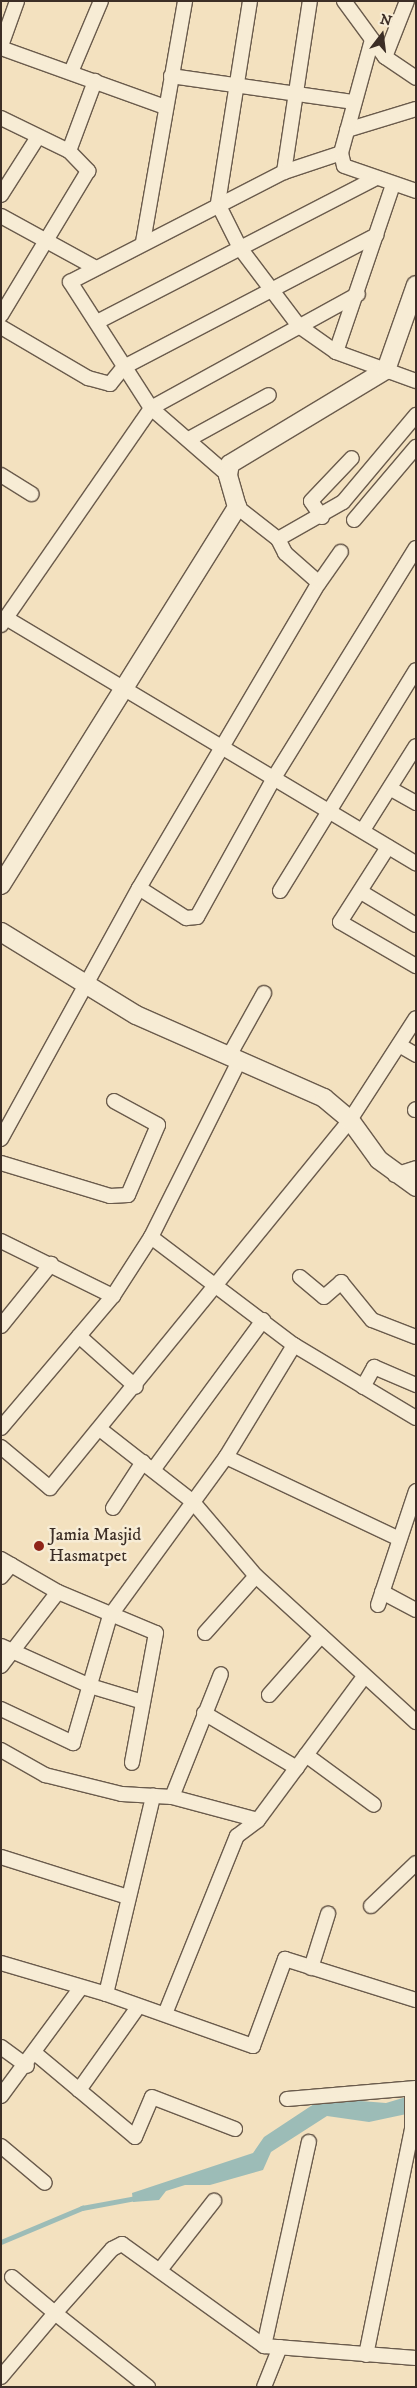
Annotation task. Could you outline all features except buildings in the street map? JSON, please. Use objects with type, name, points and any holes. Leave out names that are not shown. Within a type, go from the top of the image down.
[{"type":"street","points":[[17,1],[1,47],[165,107]]},
{"type":"street","points":[[71,72],[101,1]]},
{"type":"street","points":[[143,242],[184,1]]},
{"type":"street","points":[[250,1],[218,204],[240,248],[270,292],[299,326],[336,352],[415,378]]},
{"type":"street","points":[[284,172],[294,94],[310,1]]},
{"type":"street","points":[[344,1],[386,57],[416,78]]},
{"type":"street","points":[[386,57],[407,1]]},
{"type":"street","points":[[372,40],[341,153],[344,166],[374,179],[416,191]]},
{"type":"street","points":[[171,76],[354,102]]},
{"type":"street","points":[[69,151],[96,81]]},
{"type":"street","points":[[347,130],[416,109]]},
{"type":"street","points":[[1,118],[69,151],[88,171],[1,314]]},
{"type":"street","points":[[1,195],[38,137]]},
{"type":"street","points":[[319,583],[284,553],[278,539],[237,508],[228,475],[189,439],[151,408],[70,282],[143,242],[284,172],[341,153]]},
{"type":"street","points":[[97,322],[374,179]]},
{"type":"street","points":[[336,352],[358,294],[393,185]]},
{"type":"street","points":[[1,216],[96,268]]},
{"type":"street","points":[[1,327],[88,378],[110,384],[124,367],[377,235]]},
{"type":"street","points":[[228,475],[238,456],[386,370],[416,285]]},
{"type":"street","points":[[358,294],[151,408],[3,621],[275,776],[328,811],[416,863]]},
{"type":"street","points":[[189,439],[269,395]]},
{"type":"street","points":[[278,539],[322,517],[343,502],[416,414]]},
{"type":"street","points":[[354,520],[416,447]]},
{"type":"street","points":[[322,517],[311,501],[352,458]]},
{"type":"street","points":[[1,476],[32,494]]},
{"type":"street","points":[[1,885],[125,690],[237,508]]},
{"type":"street","points":[[139,888],[186,918],[197,917],[275,776],[416,548]]},
{"type":"street","points":[[1,1139],[84,983],[139,888],[319,583],[341,552]]},
{"type":"street","points":[[280,891],[416,670]]},
{"type":"street","points":[[363,830],[391,789],[416,746]]},
{"type":"street","points":[[391,789],[416,803]]},
{"type":"street","points":[[388,847],[361,892],[340,922],[416,966]]},
{"type":"street","points":[[361,892],[416,925]]},
{"type":"street","points":[[1,932],[136,1015],[324,1098],[350,1120],[360,1138],[395,1176],[416,1187]]},
{"type":"street","points":[[1,1428],[113,1296],[151,1237],[264,993]]},
{"type":"street","points":[[4,1453],[50,1488],[102,1430],[350,1120],[416,1018]]},
{"type":"street","points":[[399,1045],[416,1055]]},
{"type":"street","points":[[1,1163],[110,1196],[128,1196],[158,1125],[114,1101]]},
{"type":"street","points":[[395,1176],[416,1168]]},
{"type":"street","points":[[151,1237],[216,1288],[263,1320],[294,1345],[416,1418]]},
{"type":"street","points":[[1,1241],[113,1296]]},
{"type":"street","points":[[1,1326],[51,1264]]},
{"type":"street","points":[[300,1277],[324,1297],[341,1282],[372,1320],[416,1337]]},
{"type":"street","points":[[113,1508],[263,1320]]},
{"type":"street","points":[[79,1336],[136,1387]]},
{"type":"street","points":[[1,1709],[72,1743],[110,1616],[226,1457],[294,1345]]},
{"type":"street","points":[[363,1387],[374,1367],[416,1385]]},
{"type":"street","points":[[102,1430],[193,1502],[256,1576],[364,1677],[416,1722]]},
{"type":"street","points":[[226,1457],[397,1538]]},
{"type":"street","points":[[416,1491],[397,1538],[380,1598],[416,1610]]},
{"type":"street","points":[[1,1577],[6,1562],[58,1592],[110,1616],[156,1634],[132,1763]]},
{"type":"street","points":[[205,1632],[256,1576]]},
{"type":"street","points":[[1,1666],[6,1650],[58,1592]]},
{"type":"street","points":[[269,1695],[321,1636]]},
{"type":"street","points":[[6,1650],[90,1686],[143,1702]]},
{"type":"street","points":[[172,1796],[221,1674]]},
{"type":"street","points":[[165,2014],[237,1836],[258,1820],[364,1677]]},
{"type":"street","points":[[204,1713],[297,1768]]},
{"type":"street","points":[[1,1750],[44,1775],[122,1794],[172,1796],[258,1820]]},
{"type":"street","points":[[306,1755],[374,1805]]},
{"type":"street","points":[[106,1994],[153,1796]]},
{"type":"street","points":[[1,1857],[128,1897]]},
{"type":"street","points":[[371,1906],[416,1863]]},
{"type":"street","points":[[311,1968],[328,1914]]},
{"type":"street","points":[[1,1963],[80,1989],[106,1994],[138,2008],[165,2014],[253,2046],[285,1959],[416,2000]]},
{"type":"street","points":[[1,2096],[36,2054],[80,1989]]},
{"type":"street","points":[[79,2090],[138,2008]]},
{"type":"street","points":[[1,2047],[27,2066]]},
{"type":"street","points":[[36,2054],[135,2137],[152,2097],[235,2129]]},
{"type":"street","points":[[287,2099],[414,2088],[412,2129],[366,2355]]},
{"type":"street","points":[[264,2346],[309,2142]]},
{"type":"street","points":[[1,2146],[44,2183]]},
{"type":"street","points":[[160,2270],[214,2201]]},
{"type":"street","points":[[1,2377],[112,2249],[122,2244],[264,2346],[416,2358]]},
{"type":"street","points":[[12,2277],[148,2387]]},
{"type":"street","points":[[264,2387],[280,2347]]},
{"type":"water","points":[[416,2094],[416,2112],[369,2122],[327,2116],[271,2152],[263,2170],[210,2185],[185,2185],[166,2191],[159,2200],[133,2202],[132,2193],[253,2153],[264,2137],[323,2098],[386,2103]]},
{"type":"waterway","points":[[1,2242],[82,2208],[136,2198]]},
{"type":"place","name":"Jamia Masjid Hasmatpet","points":[[39,1546]]}]
